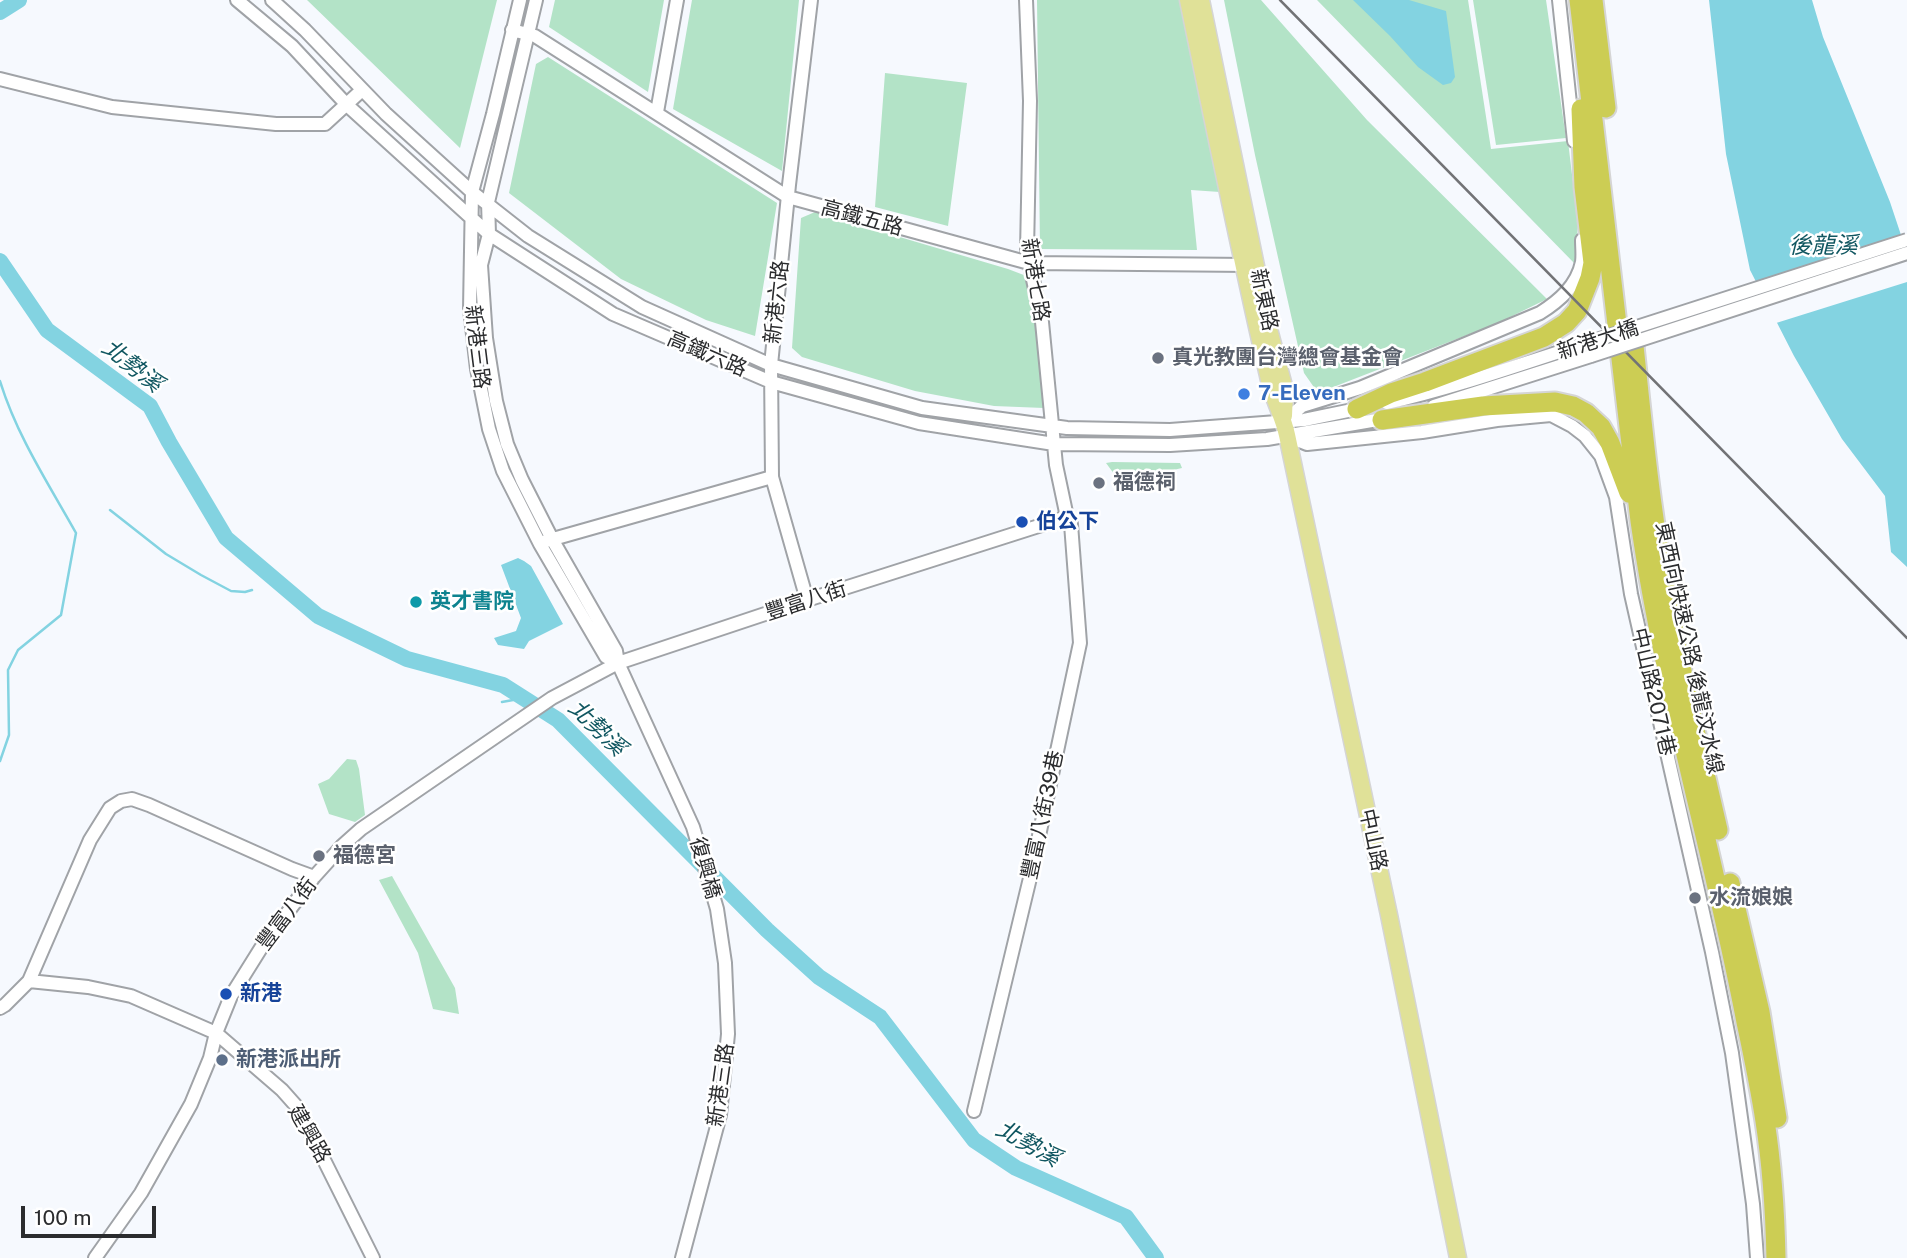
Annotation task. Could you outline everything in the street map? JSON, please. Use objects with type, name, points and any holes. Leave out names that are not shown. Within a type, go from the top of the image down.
[{"type":"highway","points":[[1357,409],[1391,393],[1544,337],[1566,323],[1577,311],[1593,263],[1584,187],[1578,0]]},
{"type":"highway","name":"東西向快速公路 後龍汶水線","points":[[1578,0],[1649,585],[1740,986],[1765,1121],[1775,1217],[1776,1258]]},
{"type":"highway","name":"東西向快速公路 後龍汶水線","points":[[1593,0],[1652,508],[1680,661],[1760,1012],[1773,1088],[1790,1258]]},
{"type":"highway","points":[[1382,421],[1483,406],[1555,402],[1573,405],[1601,427],[1640,521]]},
{"type":"main road","name":"新東路","points":[[1188,0],[1249,265]]},
{"type":"main road","name":"新東路","points":[[1201,0],[1272,394],[1286,429]]},
{"type":"main road","name":"中山路","points":[[1286,429],[1389,915],[1458,1258]]},
{"type":"street","name":"高鐵六路","points":[[237,0],[292,46],[348,105],[489,234],[613,314],[771,382],[919,423],[1054,444],[1170,445],[1267,439],[1286,429]]},
{"type":"street","name":"高鐵六路","points":[[272,0],[305,30],[362,90],[472,192],[528,236],[642,307],[771,365],[922,408],[1066,428],[1286,429]]},
{"type":"street","name":"新港三路","points":[[520,0],[472,192],[470,309],[477,369],[489,429],[503,471],[616,651],[618,663],[693,827]]},
{"type":"street","name":"新港三路","points":[[536,0],[488,202],[489,234],[481,265],[486,338],[496,401],[507,444],[546,541]]},
{"type":"street","points":[[657,112],[677,0]]},
{"type":"street","name":"新港六路","points":[[807,600],[772,477],[771,365],[811,0]]},
{"type":"street","name":"新港七路","points":[[1026,0],[1030,100],[1027,238],[1042,322],[1054,444],[1067,517]]},
{"type":"street","points":[[1286,429],[1302,406],[1360,387],[1540,313],[1560,300],[1575,279],[1583,261],[1581,208],[1559,0]]},
{"type":"street","name":"高鐵五路","points":[[512,30],[535,36],[788,197],[1030,263],[1249,265]]},
{"type":"street","points":[[0,79],[112,107],[276,124],[325,124],[362,90]]},
{"type":"street","name":"新港大橋","points":[[1286,429],[1304,420],[1421,396],[1907,240]]},
{"type":"street","name":"新港大橋","points":[[1286,429],[1382,421],[1907,253]]},
{"type":"street","points":[[1491,334],[1493,353]]},
{"type":"street","name":"中山路2071巷","points":[[1286,429],[1307,444],[1422,432],[1498,418],[1551,415],[1585,436],[1601,456],[1616,496],[1631,594],[1712,952],[1732,1053],[1753,1204],[1757,1258]]},
{"type":"street","points":[[546,541],[772,477]]},
{"type":"street","name":"豐富八街","points":[[95,1258],[141,1193],[191,1104],[231,996],[261,948],[314,877],[361,829],[521,718],[552,698],[618,663],[1067,517]]},
{"type":"street","name":"豐富八街39巷","points":[[974,1111],[1030,878],[1080,643],[1071,524],[1067,517]]},
{"type":"street","points":[[0,1008],[29,981],[90,840],[110,808],[121,801],[132,799],[149,805],[314,877]]},
{"type":"street","name":"復興橋","points":[[693,827],[717,909]]},
{"type":"street","name":"新港三路","points":[[682,1258],[720,1115],[725,1071],[727,993],[717,909]]},
{"type":"street","name":"建興路","points":[[29,981],[88,987],[131,996],[216,1033],[282,1090],[298,1108],[373,1258]]},
{"type":"green space","points":[[307,0],[497,0],[460,148]]},
{"type":"green space","points":[[555,0],[664,0],[648,92],[549,27]]},
{"type":"green space","points":[[692,0],[799,0],[782,171],[673,109]]},
{"type":"green space","points":[[1037,0],[1180,0],[1220,192],[1191,190],[1197,250],[1040,249]]},
{"type":"green space","points":[[1224,0],[1261,0],[1367,120],[1547,299],[1498,323],[1318,393],[1304,373],[1255,155]]},
{"type":"green space","points":[[1317,0],[1468,0],[1491,149],[1568,141],[1578,225],[1575,264]]},
{"type":"green space","points":[[1473,0],[1546,0],[1566,138],[1496,145]]},
{"type":"green space","points":[[548,57],[777,203],[755,336],[706,320],[621,279],[509,193],[536,64]]},
{"type":"green space","points":[[885,73],[967,83],[948,226],[875,207]]},
{"type":"green space","points":[[815,212],[1029,277],[1044,382],[1044,408],[994,406],[915,391],[802,357],[792,348],[801,218]]},
{"type":"green space","points":[[1106,463],[1180,463],[1182,468],[1120,482]]},
{"type":"green space","points":[[347,759],[356,760],[359,769],[365,815],[355,822],[329,814],[318,784],[329,779]]},
{"type":"green space","points":[[392,876],[455,988],[459,1014],[433,1009],[418,953],[379,880]]},
{"type":"water","points":[[1353,0],[1409,0],[1446,11],[1455,77],[1451,83],[1443,85],[1418,67]]},
{"type":"water","name":"後龍溪","points":[[1709,0],[1812,0],[1823,37],[1890,202],[1907,253],[1907,567],[1891,552],[1885,496],[1842,439],[1794,356],[1750,270],[1726,154]]},
{"type":"water","points":[[518,558],[531,566],[563,624],[529,641],[524,649],[498,645],[494,638],[516,631],[521,618],[501,565]]},
{"type":"pier","points":[[1907,247],[1907,282],[1773,324],[1758,294]]},
{"type":"waterway","name":"北勢溪","points":[[0,12],[19,0]]},
{"type":"waterway","name":"北勢溪","points":[[0,261],[47,330],[150,406],[226,538],[318,616],[407,659],[503,685],[558,720],[767,930],[819,977],[880,1017],[974,1140],[1016,1168],[1126,1217],[1156,1258]]},
{"type":"waterway","points":[[0,381],[24,440],[76,533],[61,615],[18,650],[8,670],[9,735],[0,761]]},
{"type":"waterway","points":[[110,510],[166,554],[201,575],[231,591],[252,590]]},
{"type":"waterway","points":[[502,702],[524,698]]},
{"type":"railway","points":[[1280,0],[1907,638]]},
{"type":"place","name":"真光教團台灣總會基金會","points":[[1158,358]]},
{"type":"place","name":"7-Eleven","points":[[1244,394]]},
{"type":"place","name":"福德祠","points":[[1099,483]]},
{"type":"place","name":"伯公下","points":[[1022,522]]},
{"type":"place","name":"英才書院","points":[[416,602]]},
{"type":"place","name":"福德宮","points":[[319,856]]},
{"type":"place","name":"水流娘娘","points":[[1695,898]]},
{"type":"place","name":"新港","points":[[226,994]]},
{"type":"place","name":"新港派出所","points":[[222,1060]]}]
